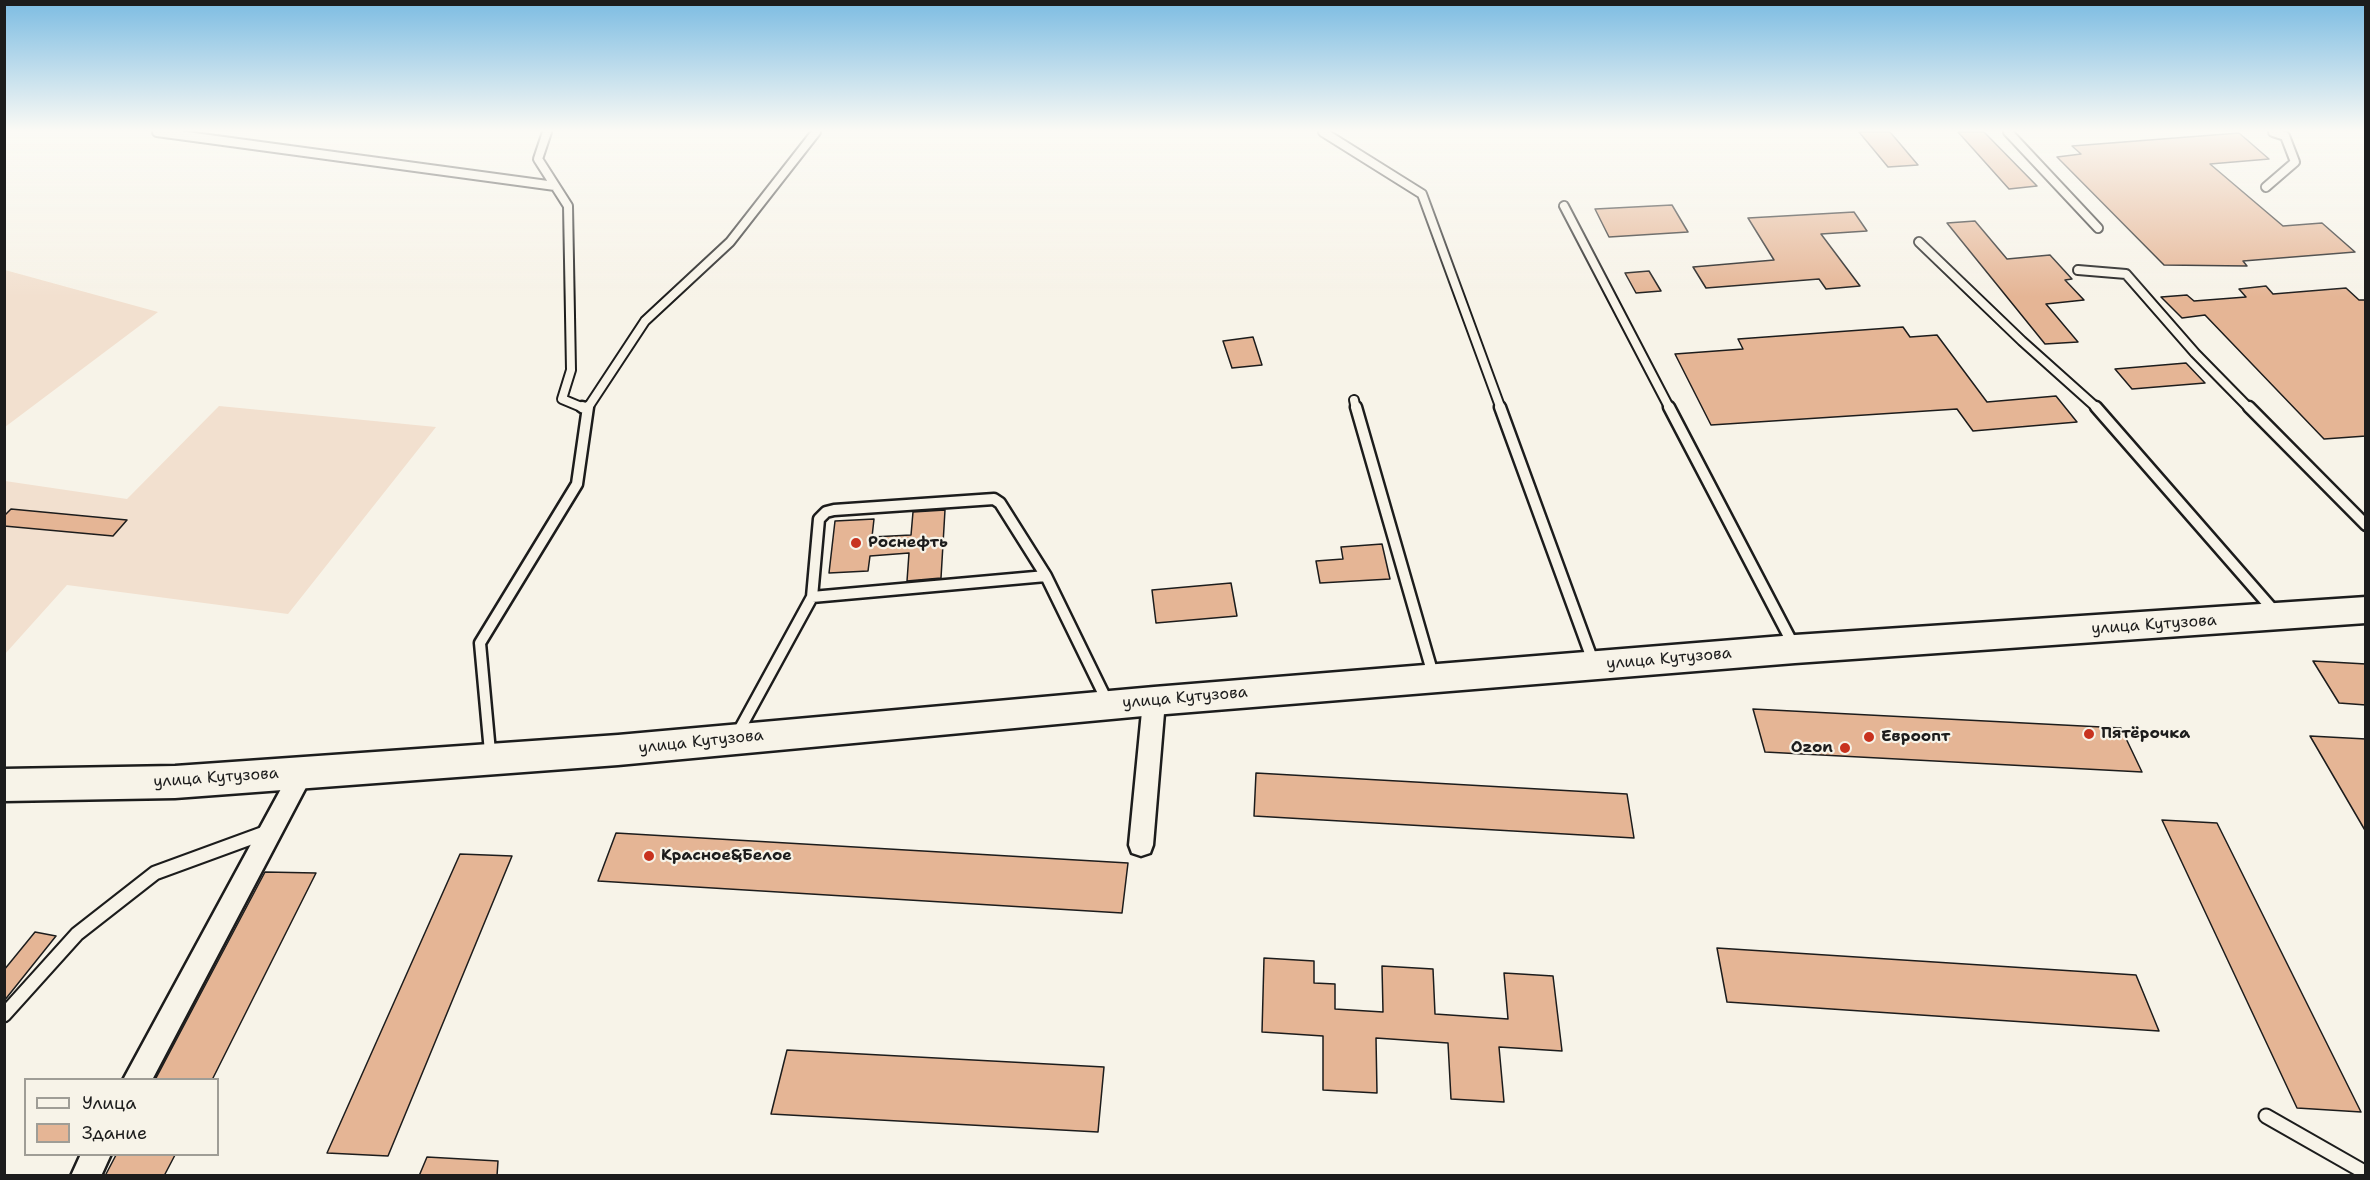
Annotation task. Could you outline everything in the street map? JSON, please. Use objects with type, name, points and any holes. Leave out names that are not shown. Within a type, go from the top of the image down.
[{"type":"main road","name":"улица Кутузова","points":[[4,785],[175,782],[618,750],[1154,700],[1795,649],[2366,610]]},
{"type":"street","points":[[1140,845],[1154,700]]},
{"type":"street","points":[[138,1078],[273,830],[302,772]]},
{"type":"street","points":[[86,1176],[96,1156]]},
{"type":"lane","points":[[556,187],[568,206],[571,370],[562,399],[587,408]]},
{"type":"lane","points":[[490,758],[480,644],[577,484],[587,408],[645,321],[730,243],[773,187]]},
{"type":"lane","points":[[1411,187],[1422,194],[1595,666]]},
{"type":"lane","points":[[2060,187],[2098,228]]},
{"type":"lane","points":[[1564,206],[1795,649]]},
{"type":"lane","points":[[1919,242],[2022,341],[2098,409],[2279,617]]},
{"type":"lane","points":[[2078,270],[2126,274],[2195,353],[2366,525]]},
{"type":"lane","points":[[1354,400],[1434,679]]},
{"type":"lane","points":[[735,738],[812,597],[819,519],[826,512],[834,510],[994,500],[1000,503],[1046,576],[1109,705]]},
{"type":"lane","points":[[812,597],[1046,576]]},
{"type":"lane","points":[[4,1015],[77,934],[155,873],[273,830]]},
{"type":"lane","points":[[2266,1116],[2366,1173]]},
{"type":"shaded area","points":[[5,270],[158,312],[5,427]]},
{"type":"shaded area","points":[[219,406],[436,427],[288,614],[67,585],[5,654],[5,481],[127,499]]},
{"type":"building","points":[[2087,187],[2237,187],[2283,226],[2322,223],[2355,252],[2243,261],[2247,266],[2164,265]]},
{"type":"building","points":[[1672,205],[1688,232],[1609,237],[1595,209]]},
{"type":"building","points":[[1854,212],[1867,231],[1821,234],[1860,286],[1826,289],[1819,279],[1706,288],[1693,267],[1774,260],[1748,218]]},
{"type":"building","points":[[1975,221],[2007,259],[2050,255],[2072,279],[2065,280],[2084,300],[2046,304],[2078,342],[2045,344],[1947,223]]},
{"type":"building","points":[[1649,271],[1661,291],[1636,293],[1625,273]]},
{"type":"building","points":[[2266,286],[2273,294],[2346,288],[2359,300],[2366,300],[2366,436],[2324,439],[2205,315],[2182,318],[2161,297],[2187,295],[2194,301],[2246,297],[2239,289]]},
{"type":"building","points":[[1903,327],[1910,337],[1937,335],[1987,402],[2056,396],[2077,422],[1973,431],[1957,409],[1711,425],[1675,354],[1743,349],[1738,339]]},
{"type":"building","points":[[1253,337],[1262,365],[1232,368],[1223,341]]},
{"type":"building","points":[[2186,363],[2205,383],[2132,389],[2115,369]]},
{"type":"building","points":[[11,509],[127,520],[113,536],[4,526],[4,516]]},
{"type":"building","points":[[945,510],[941,578],[907,581],[909,553],[870,556],[868,571],[829,573],[835,521],[874,519],[872,537],[911,535],[913,512]]},
{"type":"building","points":[[1382,544],[1390,579],[1320,583],[1316,561],[1343,559],[1341,547]]},
{"type":"building","points":[[1231,583],[1237,616],[1156,623],[1152,590]]},
{"type":"building","points":[[2313,661],[2366,664],[2366,705],[2339,703]]},
{"type":"building","points":[[1753,709],[2121,728],[2142,772],[1765,752]]},
{"type":"building","points":[[2310,736],[2366,739],[2366,832]]},
{"type":"building","points":[[1256,773],[1627,794],[1634,838],[1254,816]]},
{"type":"building","points":[[2162,820],[2217,823],[2361,1112],[2297,1108]]},
{"type":"building","points":[[616,833],[1128,863],[1122,913],[598,881]]},
{"type":"building","points":[[460,854],[512,856],[388,1156],[327,1153]]},
{"type":"building","points":[[265,872],[316,873],[213,1078],[156,1078]]},
{"type":"building","points":[[35,932],[56,936],[4,1001],[4,970]]},
{"type":"building","points":[[1717,948],[2136,975],[2159,1031],[1727,1002]]},
{"type":"building","points":[[1264,958],[1314,961],[1314,983],[1335,984],[1335,1009],[1383,1012],[1382,966],[1433,969],[1435,1014],[1508,1019],[1504,973],[1553,976],[1562,1051],[1499,1047],[1504,1102],[1451,1099],[1448,1043],[1376,1038],[1377,1093],[1323,1090],[1323,1036],[1262,1032]]},
{"type":"building","points":[[787,1050],[1104,1067],[1098,1132],[771,1114]]},
{"type":"building","points":[[115,1156],[174,1156],[164,1176],[105,1176]]},
{"type":"building","points":[[427,1157],[498,1161],[497,1176],[419,1176]]},
{"type":"place","name":"Роснефть","points":[[856,543]]},
{"type":"place","name":"Пятёрочка","points":[[2089,734]]},
{"type":"place","name":"Евроопт","points":[[1869,737]]},
{"type":"place","name":"Ozon","points":[[1845,748]]},
{"type":"place","name":"Красное&Белое","points":[[649,856]]}]
